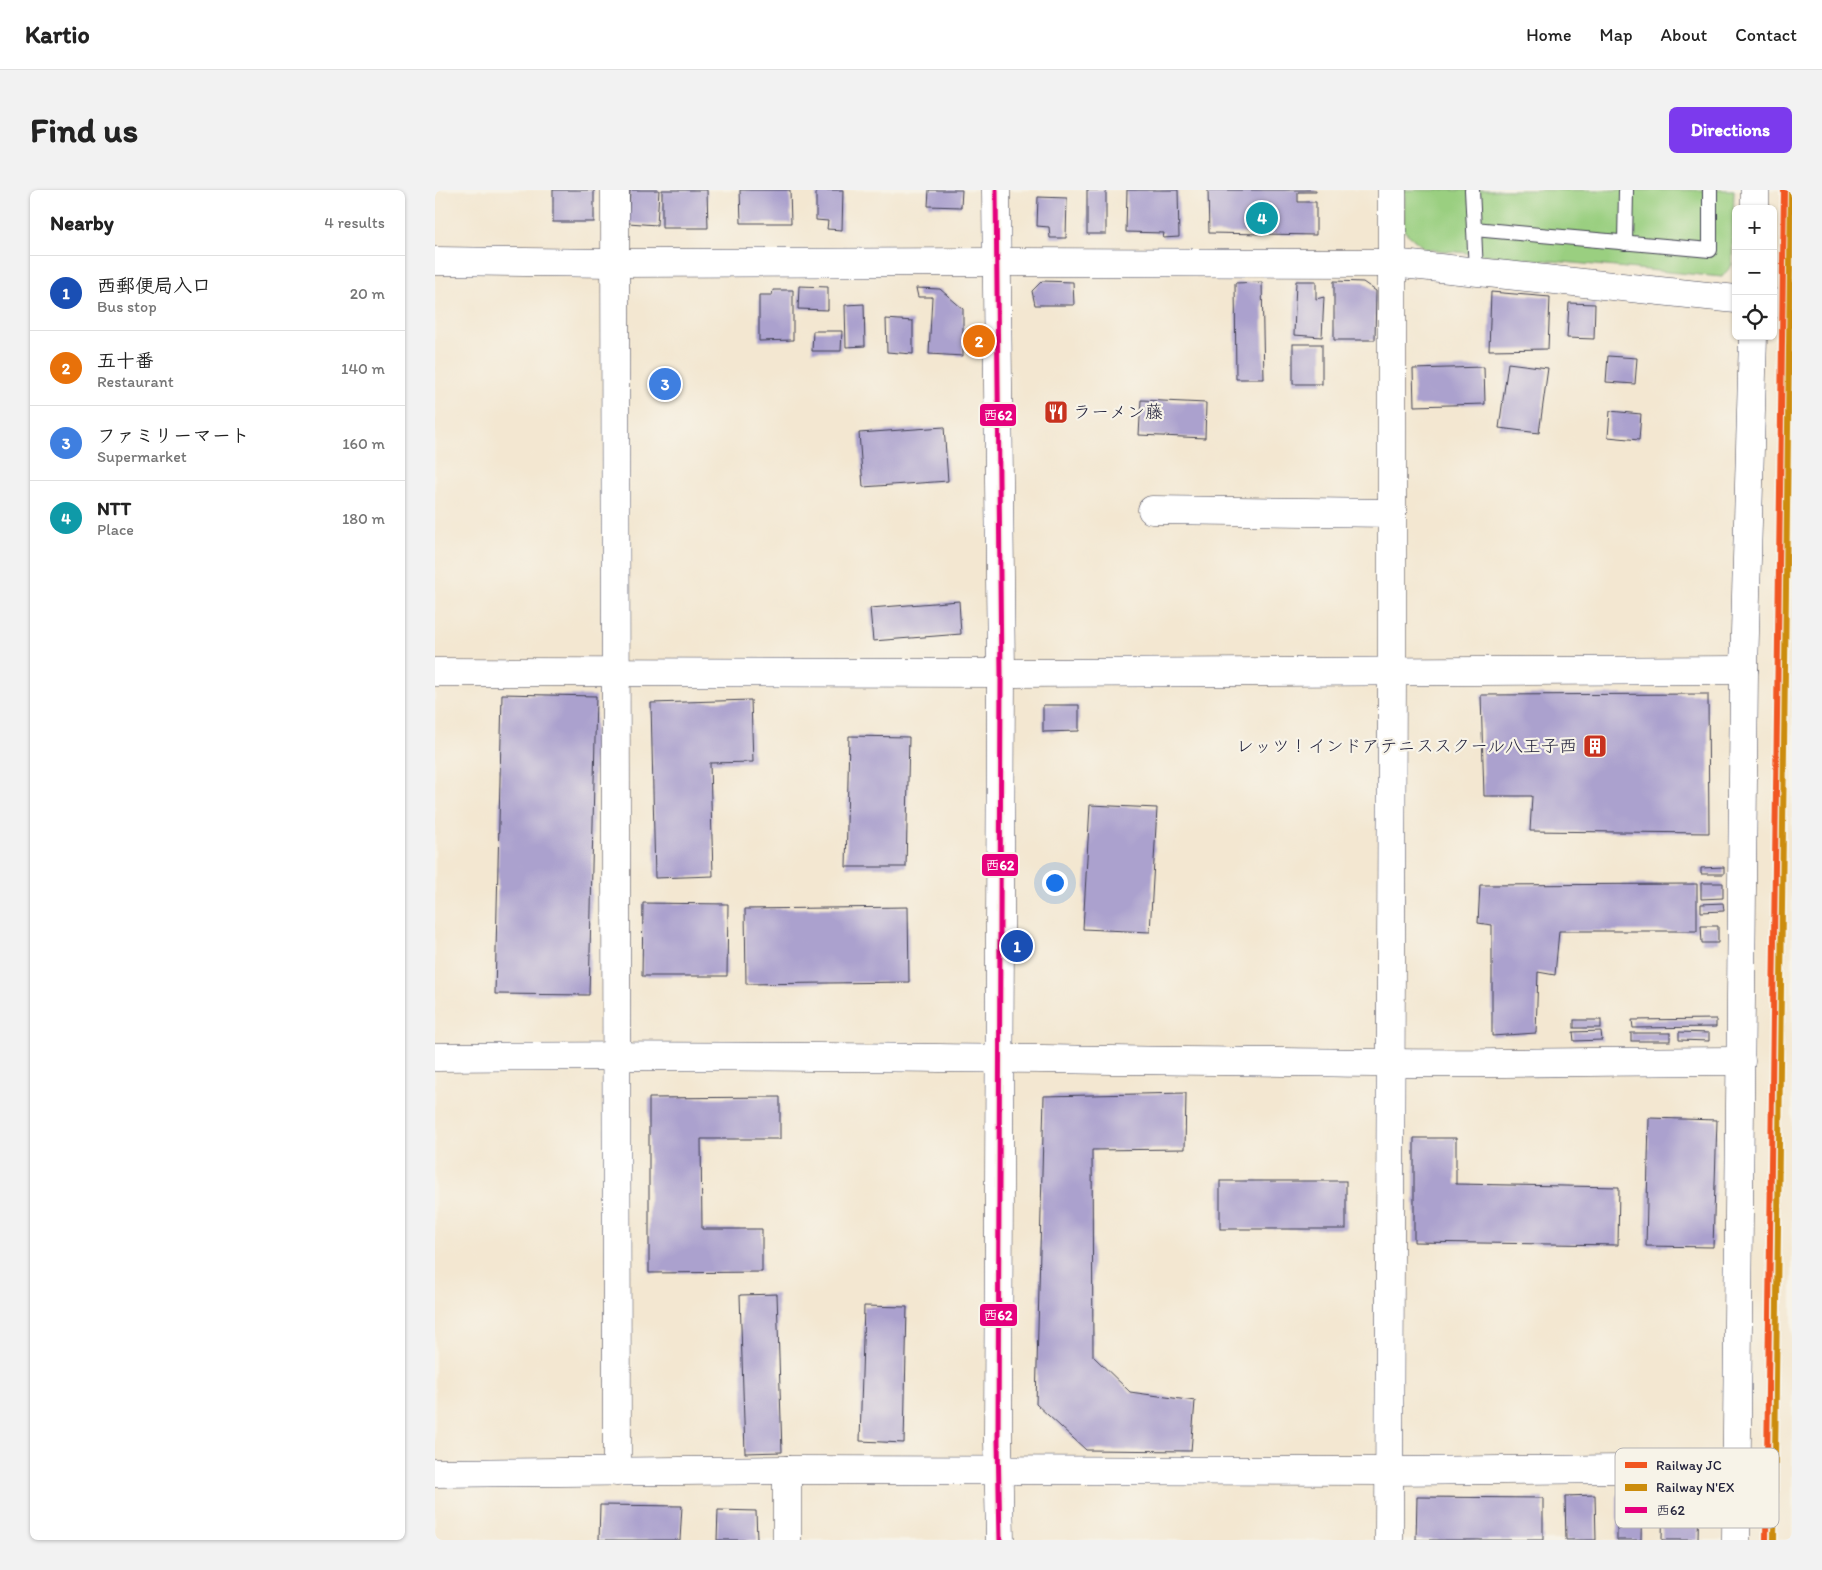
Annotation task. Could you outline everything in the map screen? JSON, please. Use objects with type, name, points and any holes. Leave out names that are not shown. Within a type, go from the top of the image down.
[{"type":"street","points":[[615,190],[617,1472]]},
{"type":"street","points":[[996,190],[1001,673],[999,1058],[999,1472],[1001,1540]]},
{"type":"street","points":[[1389,1540],[1393,672],[1392,190]]},
{"type":"street","points":[[1755,190],[1755,205]]},
{"type":"street","points":[[435,261],[1392,263],[1732,298]]},
{"type":"street","points":[[1777,303],[1792,305]]},
{"type":"street","points":[[1737,1448],[1744,670],[1753,340]]},
{"type":"street","points":[[1152,510],[1392,513]]},
{"type":"street","points":[[435,672],[1001,673],[1744,670]]},
{"type":"street","points":[[435,1057],[999,1058],[1391,1063],[1741,1061]]},
{"type":"street","points":[[435,1473],[787,1470],[999,1472],[1615,1469]]},
{"type":"street","points":[[787,1470],[787,1540]]},
{"type":"lane","points":[[1472,190],[1476,272]]},
{"type":"lane","points":[[1625,243],[1626,190]]},
{"type":"lane","points":[[1474,229],[1710,250],[1710,190]]},
{"type":"green space","points":[[1405,190],[1734,190],[1734,205],[1732,205],[1732,265],[1722,277],[1425,249],[1404,231]]},
{"type":"building","points":[[553,190],[594,190],[594,222],[553,222]]},
{"type":"building","points":[[630,190],[659,190],[657,225],[628,223]]},
{"type":"building","points":[[662,190],[707,190],[708,228],[662,228]]},
{"type":"building","points":[[740,190],[790,190],[791,223],[741,223]]},
{"type":"building","points":[[816,190],[843,190],[842,230],[827,229],[828,221],[816,220]]},
{"type":"building","points":[[929,190],[962,190],[961,207],[928,206]]},
{"type":"building","points":[[1087,190],[1106,190],[1106,234],[1087,234]]},
{"type":"building","points":[[1127,190],[1178,190],[1179,237],[1163,238],[1164,233],[1126,232]]},
{"type":"building","points":[[1208,190],[1316,190],[1316,192],[1298,192],[1298,202],[1316,202],[1316,235],[1209,233]]},
{"type":"building","points":[[1038,197],[1067,198],[1066,238],[1050,238],[1049,227],[1037,226]]},
{"type":"building","points":[[1042,281],[1073,282],[1074,305],[1035,305],[1032,291]]},
{"type":"building","points":[[1296,281],[1316,281],[1316,299],[1324,297],[1322,337],[1294,335]]},
{"type":"building","points":[[1334,281],[1363,282],[1376,291],[1375,340],[1334,340]]},
{"type":"building","points":[[1262,282],[1264,379],[1236,379],[1235,283]]},
{"type":"building","points":[[799,286],[828,287],[828,310],[798,309]]},
{"type":"building","points":[[916,288],[940,289],[963,309],[963,356],[929,354],[932,297],[918,297]]},
{"type":"building","points":[[773,290],[793,290],[793,340],[759,341],[759,295],[772,295]]},
{"type":"building","points":[[1491,292],[1550,297],[1548,349],[1489,350]]},
{"type":"building","points":[[1569,303],[1595,304],[1594,339],[1567,338]]},
{"type":"building","points":[[864,304],[865,346],[846,347],[845,305]]},
{"type":"building","points":[[886,319],[913,321],[913,354],[887,352]]},
{"type":"building","points":[[813,331],[842,331],[841,351],[812,351]]},
{"type":"building","points":[[1293,344],[1322,344],[1322,384],[1293,384]]},
{"type":"building","points":[[1608,356],[1637,358],[1635,384],[1606,382]]},
{"type":"building","points":[[1508,363],[1548,368],[1539,433],[1499,428]]},
{"type":"building","points":[[1484,367],[1485,404],[1414,406],[1413,369]]},
{"type":"building","points":[[1141,400],[1206,403],[1205,438],[1139,435]]},
{"type":"building","points":[[1610,411],[1641,414],[1639,440],[1608,437]]},
{"type":"building","points":[[944,427],[948,481],[863,487],[859,433]]},
{"type":"building","points":[[959,601],[961,634],[873,641],[870,608]]},
{"type":"building","points":[[502,694],[596,696],[589,995],[495,994]]},
{"type":"building","name":"レッツ！インドアテニススクール八王子西","points":[[1708,694],[1709,833],[1530,831],[1532,796],[1484,796],[1481,695]]},
{"type":"building","points":[[751,700],[753,762],[710,763],[713,876],[655,878],[651,703]]},
{"type":"building","points":[[1043,705],[1079,705],[1079,731],[1043,732]]},
{"type":"building","points":[[849,736],[909,737],[906,867],[846,867]]},
{"type":"building","points":[[1090,805],[1157,808],[1150,932],[1083,929]]},
{"type":"building","points":[[1724,867],[1724,874],[1701,874],[1701,868]]},
{"type":"building","points":[[1701,883],[1723,883],[1723,898],[1701,899]]},
{"type":"building","points":[[1697,884],[1697,931],[1559,931],[1555,975],[1538,972],[1536,1033],[1492,1036],[1492,925],[1478,923],[1480,885]]},
{"type":"building","points":[[643,903],[728,904],[727,976],[642,976]]},
{"type":"building","points":[[1723,903],[1724,911],[1701,912],[1701,904]]},
{"type":"building","points":[[908,907],[909,982],[746,984],[745,909]]},
{"type":"building","points":[[1701,926],[1718,926],[1718,943],[1702,943]]},
{"type":"building","points":[[1716,1019],[1716,1027],[1633,1028],[1632,1020]]},
{"type":"building","points":[[1574,1020],[1601,1020],[1601,1028],[1574,1028]]},
{"type":"building","points":[[1601,1031],[1602,1040],[1574,1041],[1573,1032]]},
{"type":"building","points":[[1679,1032],[1709,1033],[1709,1041],[1679,1040]]},
{"type":"building","points":[[1631,1033],[1670,1033],[1670,1041],[1631,1041]]},
{"type":"building","points":[[1186,1093],[1185,1149],[1092,1150],[1093,1356],[1130,1392],[1195,1401],[1191,1451],[1086,1450],[1036,1404],[1044,1096]]},
{"type":"building","points":[[780,1097],[780,1139],[701,1139],[702,1229],[762,1229],[762,1272],[649,1273],[649,1098]]},
{"type":"building","points":[[1649,1118],[1717,1120],[1713,1247],[1646,1246]]},
{"type":"building","points":[[1414,1138],[1456,1138],[1456,1184],[1619,1187],[1618,1245],[1414,1242]]},
{"type":"building","points":[[1220,1181],[1346,1181],[1346,1229],[1220,1229]]},
{"type":"building","points":[[777,1294],[782,1452],[745,1453],[740,1295]]},
{"type":"building","points":[[864,1306],[907,1307],[904,1443],[860,1441]]},
{"type":"building","points":[[1595,1495],[1596,1540],[1566,1540],[1565,1496]]},
{"type":"building","points":[[1417,1497],[1543,1498],[1543,1540],[1416,1540]]},
{"type":"building","points":[[600,1505],[682,1506],[680,1540],[599,1540]]},
{"type":"building","points":[[718,1510],[756,1511],[757,1540],[717,1540]]},
{"type":"building","points":[[1617,1528],[1641,1528],[1641,1540],[1617,1540]]},
{"type":"building","points":[[1662,1528],[1698,1528],[1698,1540],[1662,1540]]},
{"type":"rail line","name":"JC","points":[[1767,1448],[1784,190]]},
{"type":"rail line","name":"N'EX","points":[[1775,1448],[1791,190]]},
{"type":"rail line","name":"JC","points":[[1766,1528],[1766,1540]]},
{"type":"rail line","name":"N'EX","points":[[1774,1528],[1774,1540]]},
{"type":"transit line","name":"西62","points":[[996,190],[1001,673],[998,1441],[1000,1540]]},
{"type":"place","name":"NTT","points":[[1262,218]]},
{"type":"place","name":"五十番","points":[[979,341]]},
{"type":"place","name":"ファミリーマート","points":[[665,384]]},
{"type":"place","name":"ラーメン藤","points":[[1056,412]]},
{"type":"place","name":"レッツ！インドアテニススクール八王子西","points":[[1595,746]]},
{"type":"place","name":"西郵便局入口","points":[[1017,946]]}]
